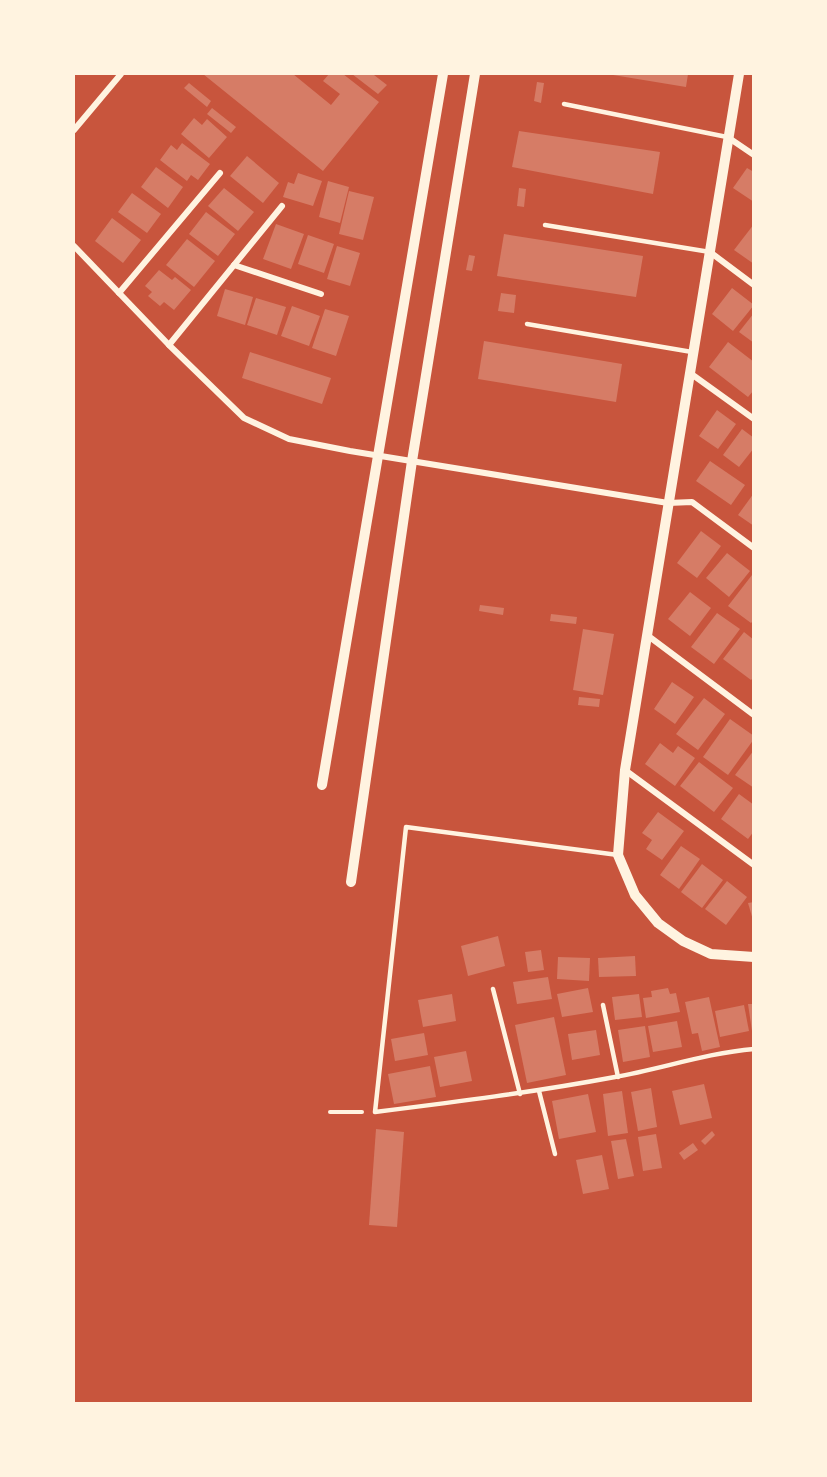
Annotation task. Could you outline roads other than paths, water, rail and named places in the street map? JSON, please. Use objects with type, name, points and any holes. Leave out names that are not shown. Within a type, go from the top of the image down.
[{"type":"street","points":[[74,130],[121,74]]},
{"type":"street","points":[[322,785],[443,74]]},
{"type":"street","points":[[351,882],[412,461],[475,74]]},
{"type":"street","points":[[739,74],[625,770],[618,855],[635,895],[658,923],[683,941],[711,954],[753,957]]},
{"type":"street","points":[[729,138],[753,155]]},
{"type":"street","points":[[119,293],[219,173]]},
{"type":"street","points":[[169,345],[282,206]]},
{"type":"street","points":[[74,246],[169,345],[244,418],[289,439],[668,503],[692,502],[753,548]]},
{"type":"street","points":[[710,252],[753,285]]},
{"type":"street","points":[[234,265],[321,294]]},
{"type":"street","points":[[690,374],[753,419]]},
{"type":"street","points":[[647,635],[753,715]]},
{"type":"street","points":[[625,770],[753,865]]},
{"type":"lane","points":[[564,104],[729,138]]},
{"type":"lane","points":[[545,225],[710,252]]},
{"type":"lane","points":[[527,324],[693,352]]},
{"type":"lane","points":[[618,855],[406,827],[375,1112],[539,1091],[753,1049]]},
{"type":"lane","points":[[494,989],[520,1094]]},
{"type":"lane","points":[[603,1005],[618,1077]]},
{"type":"lane","points":[[539,1091],[555,1154]]}]
